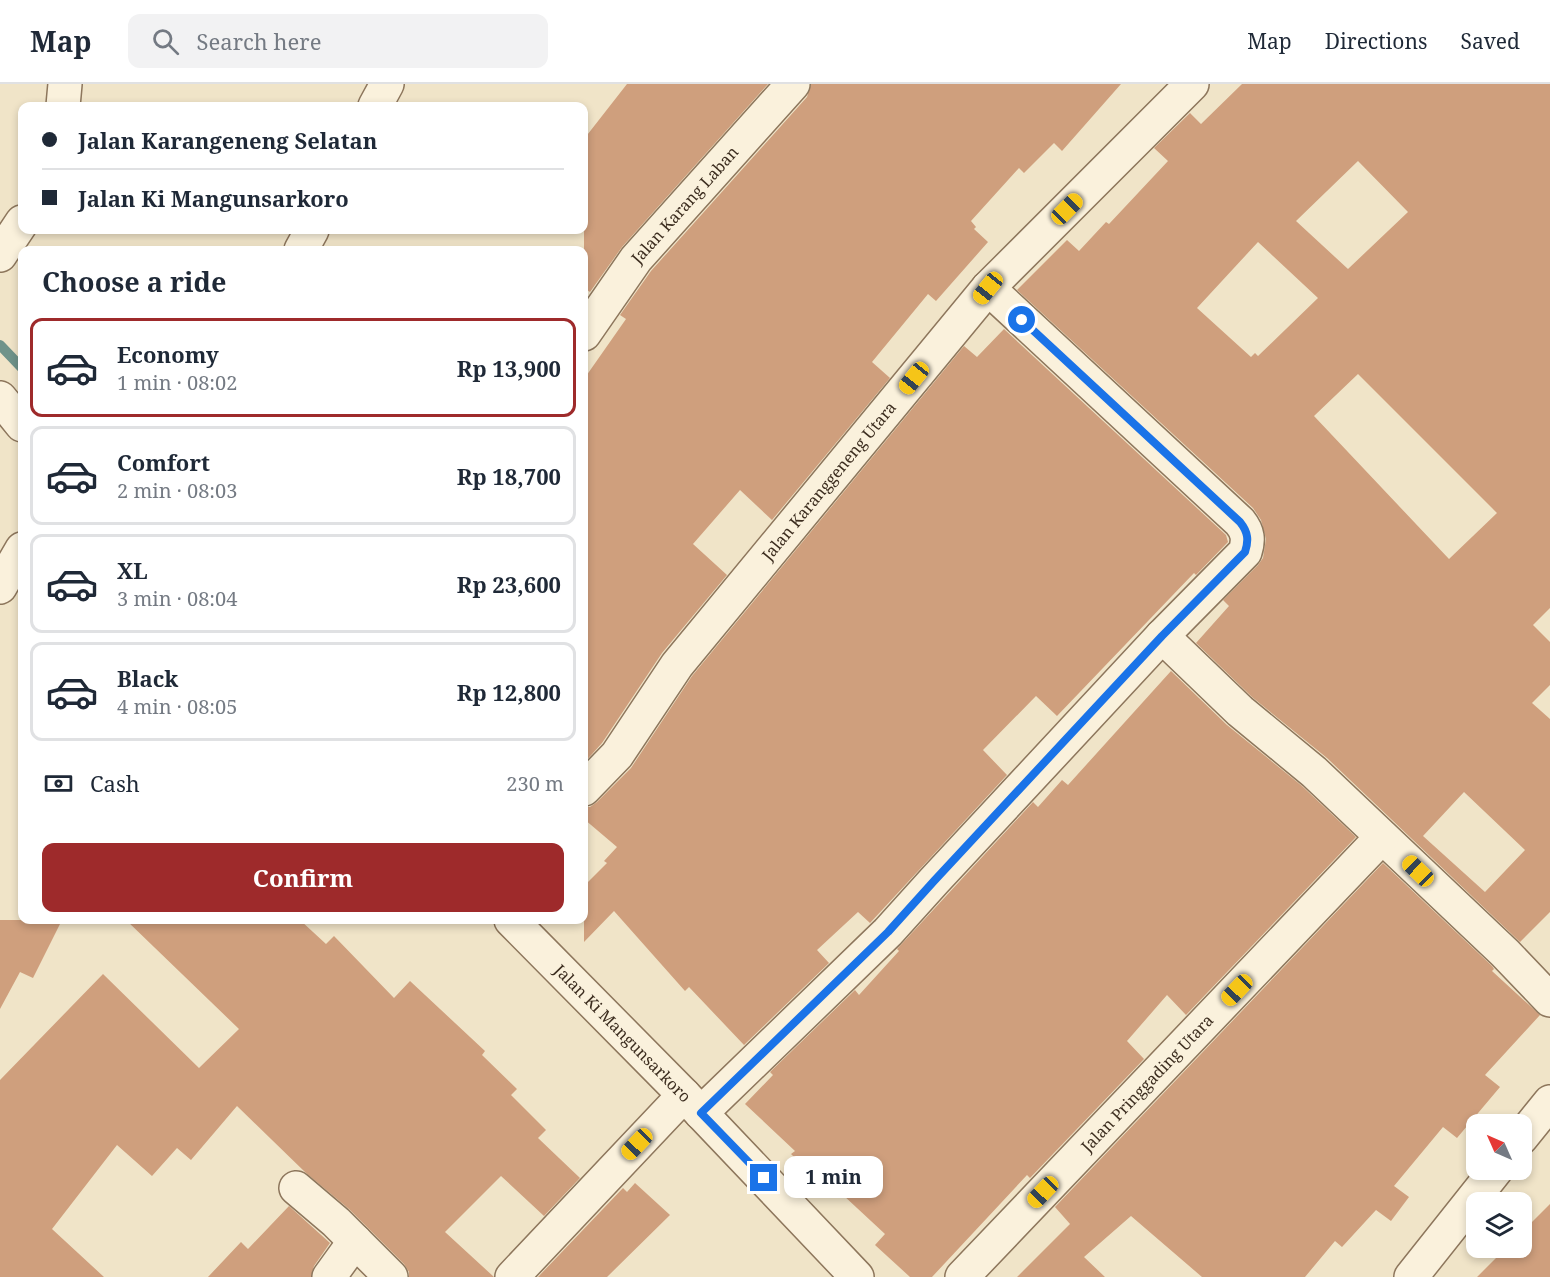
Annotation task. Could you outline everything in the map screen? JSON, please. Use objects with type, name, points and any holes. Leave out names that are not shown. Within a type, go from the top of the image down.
[{"type":"street","points":[[63,102],[64,84]]},
{"type":"street","points":[[377,102],[387,84]]},
{"type":"street","name":"Jalan Karang Laban","points":[[588,328],[636,259],[793,84]]},
{"type":"street","name":"Jalan Karanggeneng Utara","points":[[588,785],[617,755],[677,665],[988,288],[1192,84]]},
{"type":"street","points":[[0,255],[18,228]]},
{"type":"street","points":[[512,1277],[649,1132],[692,1104],[888,932],[1162,636],[1245,552],[1248,542],[1245,528],[1240,522],[988,288]]},
{"type":"street","points":[[0,398],[18,420]]},
{"type":"street","points":[[0,587],[18,556]]},
{"type":"street","points":[[1162,636],[1240,711],[1314,772],[1505,953],[1550,1000]]},
{"type":"street","name":"Jalan Pringgading Utara","points":[[962,1277],[1382,837]]},
{"type":"street","name":"Jalan Ki Mangunsarkoro","points":[[515,924],[692,1104],[857,1277]]},
{"type":"street","points":[[1532,1124],[1550,1102]]},
{"type":"street","points":[[1411,1277],[1488,1180]]},
{"type":"street","points":[[296,1188],[391,1277]]},
{"type":"street","points":[[329,1277],[355,1241]]},
{"type":"building","points":[[627,84],[768,84],[622,247],[590,292],[588,291],[588,246],[584,246],[584,234],[588,234],[588,134]]},
{"type":"building","points":[[811,84],[1121,84],[1062,151],[1054,143],[1024,173],[1019,168],[971,221],[976,227],[974,229],[988,242],[936,301],[928,294],[872,362],[890,378],[772,520],[740,490],[693,544],[727,575],[662,653],[602,743],[588,759],[588,373],[626,319],[620,315],[651,271],[807,97]]},
{"type":"building","points":[[1242,84],[1550,84],[1550,608],[1533,625],[1550,642],[1550,685],[1532,703],[1550,719],[1550,912],[1520,942],[1327,758],[1252,697],[1196,643],[1229,606],[1223,600],[1263,558],[1266,539],[1261,520],[1253,508],[1017,290],[1067,240],[1079,251],[1106,222],[1109,224],[1168,161],[1154,148],[1190,113],[1201,124]],"holes":[[[1358,161],[1408,212],[1348,269],[1296,221]],[[1258,242],[1318,298],[1258,356],[1255,353],[1251,357],[1197,308]],[[1358,374],[1497,513],[1449,559],[1314,416]],[[1464,792],[1525,850],[1485,892],[1423,836]]]},
{"type":"building","points":[[1004,329],[1226,535],[1228,542],[1196,575],[1194,573],[1057,716],[1036,696],[983,750],[1007,775],[870,923],[858,912],[817,950],[829,963],[744,1045],[689,987],[685,991],[614,911],[584,942],[584,924],[588,924],[588,882],[607,863],[604,861],[617,847],[588,822],[588,807],[597,802],[631,768],[692,676],[964,346],[977,357]]},
{"type":"building","points":[[1171,671],[1227,725],[1302,786],[1356,837],[1186,1015],[1167,995],[1127,1041],[1144,1059],[1030,1178],[1027,1175],[932,1277],[910,1277],[875,1245],[885,1234],[829,1182],[824,1187],[791,1154],[795,1151],[745,1104],[773,1075],[770,1072],[855,990],[859,995],[899,951],[897,949],[1033,802],[1038,807],[1062,780],[1068,785]]},
{"type":"building","points":[[1383,863],[1492,966],[1494,969],[1492,971],[1540,1015],[1485,1075],[1500,1087],[1477,1114],[1466,1114],[1466,1127],[1457,1138],[1443,1127],[1394,1186],[1409,1197],[1391,1221],[1376,1210],[1342,1247],[1335,1241],[1305,1277],[1202,1277],[1131,1216],[1084,1257],[1105,1277],[1017,1277],[1070,1224],[1055,1207]]},
{"type":"building","points":[[0,920],[18,920],[18,924],[60,924],[33,978],[20,972],[0,1009]]},
{"type":"building","points":[[130,924],[304,924],[326,944],[334,936],[394,998],[410,981],[485,1051],[482,1055],[517,1089],[511,1095],[546,1130],[538,1138],[580,1178],[544,1216],[501,1176],[445,1232],[494,1277],[409,1277],[404,1264],[349,1209],[306,1173],[237,1106],[191,1160],[177,1148],[152,1176],[117,1145],[52,1229],[104,1277],[0,1277],[0,1080],[103,974],[199,1068],[239,1029]]},
{"type":"building","points":[[635,1183],[670,1215],[607,1277],[538,1277],[623,1188],[627,1192]]},
{"type":"building","points":[[1550,1204],[1550,1277],[1477,1277],[1496,1258],[1532,1258],[1532,1222]]},
{"type":"building","points":[[289,1206],[330,1243],[314,1266],[311,1277],[208,1277],[241,1242],[248,1249]]},
{"type":"waterway","points":[[0,345],[18,364]]},
{"type":"route","points":[[764,1178],[701,1113],[888,932],[1162,636],[1245,552],[1248,542],[1245,528],[1240,522],[1022,320]]}]
